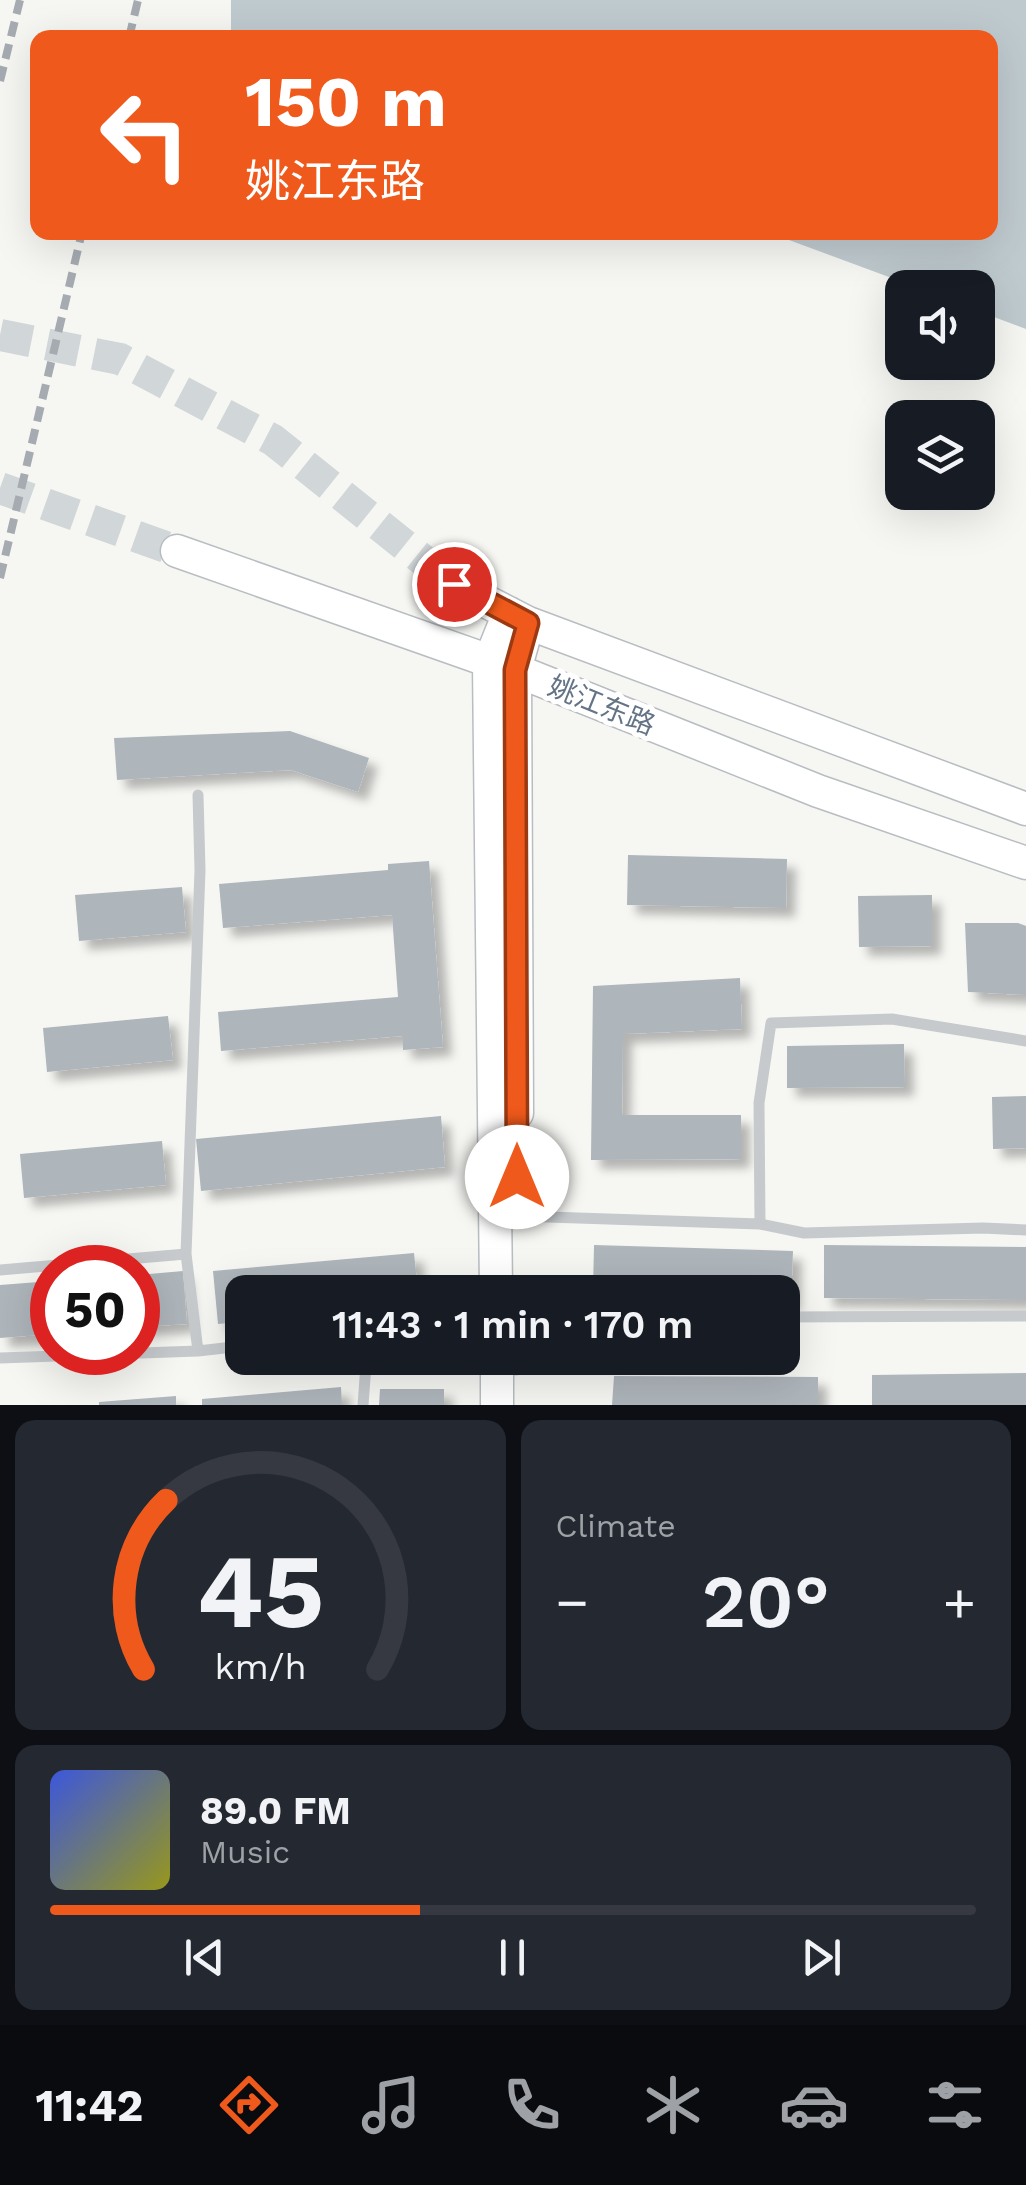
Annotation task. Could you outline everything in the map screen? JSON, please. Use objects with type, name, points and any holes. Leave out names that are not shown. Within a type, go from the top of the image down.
[{"type":"main road","name":"姚江东路","points":[[177,551],[502,666],[818,791],[1026,863]]},
{"type":"main road","name":"姚江东路","points":[[454,584],[518,618],[1026,809]]},
{"type":"main road","points":[[496,1275],[502,666],[518,618]]},
{"type":"main road","points":[[502,666],[517,1275]]},
{"type":"main road","points":[[497,1405],[504,1375]]},
{"type":"main road","points":[[510,1375],[517,1405]]},
{"type":"lane","points":[[198,795],[200,870],[186,1254],[198,1350]]},
{"type":"lane","points":[[760,1224],[759,1103],[771,1023],[892,1019],[1026,1042]]},
{"type":"lane","points":[[517,1216],[760,1224],[804,1233],[1026,1230]]},
{"type":"lane","points":[[0,1270],[186,1254]]},
{"type":"lane","points":[[800,1317],[1026,1316]]},
{"type":"lane","points":[[0,1358],[225,1348]]},
{"type":"lane","points":[[363,1405],[364,1375]]},
{"type":"shaded area","points":[[231,0],[1026,0],[1026,329],[995,317],[995,270],[885,270],[885,276],[789,240],[998,240],[998,30],[231,30]]},
{"type":"building","points":[[290,731],[369,758],[358,792],[291,770],[117,780],[114,738]]},
{"type":"building","points":[[628,855],[787,859],[786,908],[627,905]]},
{"type":"building","points":[[429,861],[443,1047],[403,1050],[402,1036],[221,1051],[218,1012],[398,997],[392,915],[223,928],[219,884],[388,870],[388,864]]},
{"type":"building","points":[[182,887],[186,932],[79,941],[75,895]]},
{"type":"building","points":[[932,895],[932,946],[859,947],[858,896]]},
{"type":"building","points":[[965,923],[1026,926],[1026,995],[968,992]]},
{"type":"building","points":[[740,978],[742,1029],[623,1034],[622,1115],[741,1115],[741,1159],[591,1160],[593,986]]},
{"type":"building","points":[[168,1016],[173,1060],[47,1072],[43,1028]]},
{"type":"building","points":[[904,1044],[905,1087],[787,1088],[787,1046]]},
{"type":"building","points":[[1026,1096],[1026,1148],[993,1149],[992,1097]]},
{"type":"building","points":[[441,1116],[445,1167],[201,1191],[196,1139]]},
{"type":"building","points":[[162,1141],[166,1185],[24,1198],[20,1154]]},
{"type":"building","points":[[594,1245],[793,1251],[792,1275],[593,1275]]},
{"type":"building","points":[[824,1245],[1026,1247],[1026,1300],[824,1298]]},
{"type":"building","points":[[414,1253],[416,1275],[225,1275],[225,1323],[218,1324],[213,1271]]},
{"type":"building","points":[[183,1271],[187,1324],[160,1326],[160,1273]]},
{"type":"building","points":[[30,1283],[30,1336],[0,1338],[0,1285]]},
{"type":"building","points":[[1026,1373],[1026,1405],[872,1405],[872,1375]]},
{"type":"building","points":[[614,1376],[818,1377],[818,1405],[612,1405]]},
{"type":"building","points":[[341,1387],[342,1405],[202,1405],[202,1399]]},
{"type":"building","points":[[380,1389],[444,1389],[444,1405],[379,1405]]},
{"type":"building","points":[[176,1396],[176,1405],[99,1405],[99,1402]]},
{"type":"tunnel","points":[[0,335],[120,359],[273,440],[454,585]]},
{"type":"tunnel","points":[[0,488],[177,551]]},
{"type":"railway","points":[[0,81],[20,0]]},
{"type":"railway","points":[[131,30],[138,0]]},
{"type":"railway","points":[[0,578],[80,240]]},
{"type":"route","points":[[454,584],[528,623],[515,670],[517,1177]]}]
